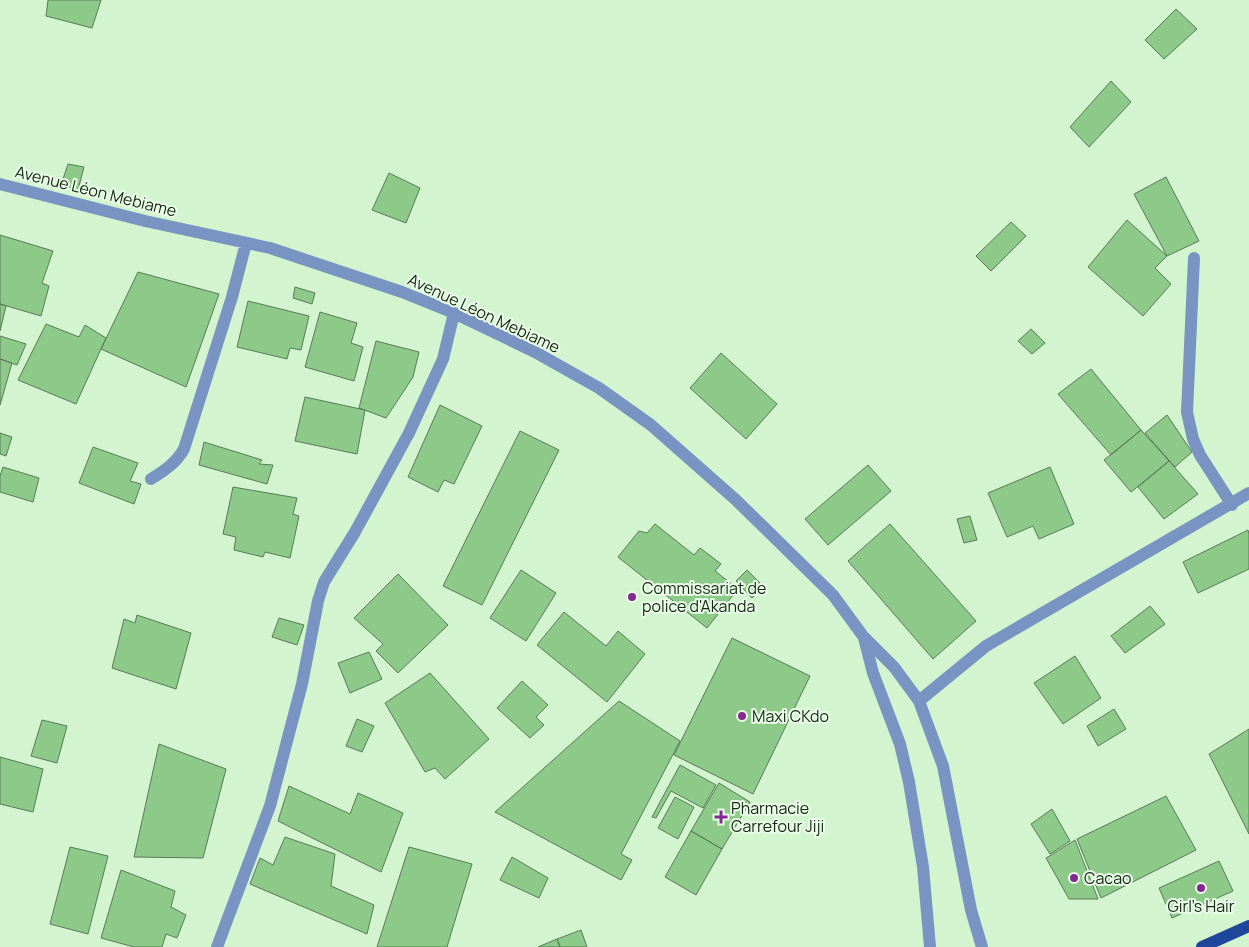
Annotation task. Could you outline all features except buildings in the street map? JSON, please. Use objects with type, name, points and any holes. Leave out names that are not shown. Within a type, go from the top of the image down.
[{"type":"main road","points":[[1202,947],[1249,926]]},
{"type":"street","name":"Avenue Léon Mebiame","points":[[0,184],[144,221],[270,248],[402,292],[454,313],[535,352],[599,388],[651,425],[736,500],[800,562],[833,595],[863,636]]},
{"type":"street","points":[[151,478],[179,459],[184,450],[232,297],[246,243]]},
{"type":"street","points":[[1194,258],[1188,412],[1193,439],[1200,455],[1232,505]]},
{"type":"street","points":[[217,947],[270,806],[302,684],[318,601],[324,582],[355,532],[409,434],[443,359],[454,313]]},
{"type":"street","points":[[919,701],[986,646],[1232,505],[1249,493]]},
{"type":"street","points":[[863,636],[894,666],[919,701],[943,766],[971,910],[982,947]]},
{"type":"street","points":[[863,636],[873,673],[900,744],[909,782],[923,868],[930,947]]},
{"type":"place","name":"Commissariat de police d'Akanda","points":[[632,597]]},
{"type":"place","name":"Maxi CKdo","points":[[742,716]]},
{"type":"place","name":"Pharmacie Carrefour Jiji","points":[[721,817]]},
{"type":"place","name":"Cacao","points":[[1074,878]]},
{"type":"place","name":"Girl’s Hair","points":[[1201,888]]}]
